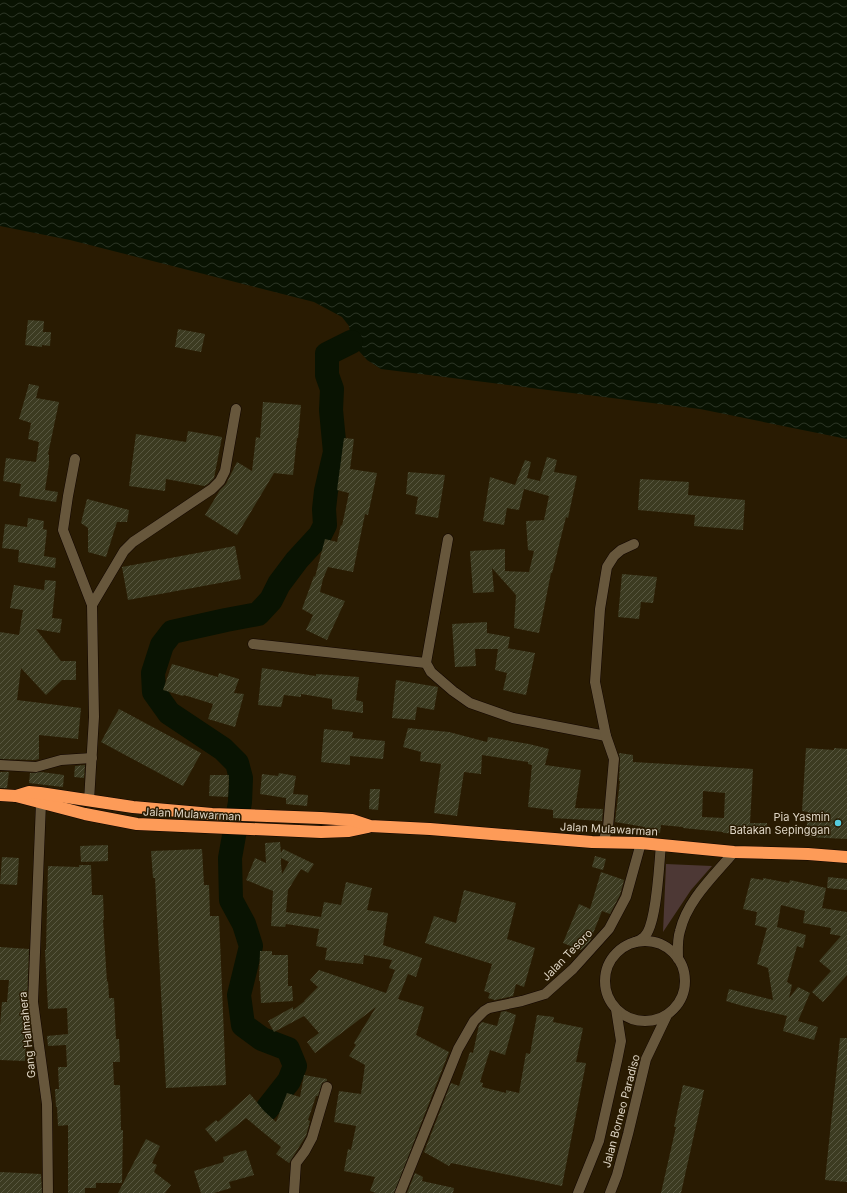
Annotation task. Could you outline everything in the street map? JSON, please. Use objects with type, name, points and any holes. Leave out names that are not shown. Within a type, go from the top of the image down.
[{"type":"highway","name":"Jalan Mulawarman","points":[[16,796],[29,792],[35,792],[133,807],[212,814],[352,820],[370,826],[604,842],[641,843],[734,852],[808,854],[847,857]]},
{"type":"highway","name":"Jalan Mulawarman","points":[[0,795],[16,796],[86,814],[137,824],[321,832],[350,831],[370,826]]},
{"type":"street","points":[[92,605],[124,551],[133,542],[212,489],[220,481],[225,471],[236,409]]},
{"type":"street","points":[[74,459],[63,530],[92,605],[94,717],[89,801]]},
{"type":"street","points":[[448,539],[426,662],[431,672],[470,703],[513,718],[606,736]]},
{"type":"street","points":[[604,842],[608,827],[614,759],[606,736],[595,682],[600,608],[607,567],[614,556],[621,550],[634,544]]},
{"type":"street","points":[[253,644],[426,662]]},
{"type":"street","points":[[0,765],[36,767],[61,760],[92,758]]},
{"type":"street","name":"Gang Halmahera","points":[[41,803],[33,1002],[47,1104],[48,1193]]},
{"type":"street","name":"Jalan Tesoro","points":[[400,1193],[458,1049],[474,1021],[489,1008],[522,1001],[545,994],[573,969],[609,929],[626,897],[641,843]]},
{"type":"street","points":[[634,943],[643,941],[653,942],[663,946],[671,951],[678,959],[683,970],[685,983],[682,996],[676,1007],[667,1015],[654,1020],[640,1021],[627,1017],[616,1009],[608,998],[605,984],[606,971],[612,959],[621,949],[645,937],[652,919],[657,896],[661,845]]},
{"type":"street","points":[[678,959],[679,932],[686,914],[694,901],[734,852]]},
{"type":"street","name":"Jalan Borneo Paradiso","points":[[578,1193],[599,1141],[619,1054],[621,1041],[616,1009]]},
{"type":"street","name":"Jalan Borneo Paradiso","points":[[610,1193],[617,1175],[646,1059],[667,1015]]},
{"type":"street","points":[[294,1193],[296,1163],[312,1138],[327,1087]]},
{"type":"shaded area","points":[[666,864],[712,866],[691,890],[663,932]]},
{"type":"water","points":[[0,0],[847,0],[847,439],[700,409],[381,369],[367,360],[351,342],[349,326],[342,317],[314,302],[70,240],[0,226]]},
{"type":"building","points":[[28,320],[44,321],[43,332],[51,332],[50,346],[42,345],[42,347],[25,345]]},
{"type":"building","points":[[178,329],[205,334],[201,352],[175,347]]},
{"type":"building","points":[[29,384],[39,386],[36,398],[59,402],[48,454],[49,464],[45,490],[58,492],[56,502],[19,496],[21,484],[3,481],[6,458],[36,462],[39,442],[28,439],[31,423],[19,419]]},
{"type":"building","points":[[263,402],[301,405],[293,475],[274,473],[237,535],[205,515],[220,490],[226,484],[237,462],[252,471],[256,437],[260,438]]},
{"type":"building","points":[[188,431],[222,437],[214,478],[208,484],[204,486],[166,479],[165,491],[129,486],[136,434],[186,442]]},
{"type":"building","points":[[344,438],[354,439],[350,469],[377,473],[368,515],[365,514],[353,572],[328,567],[323,579],[320,592],[345,601],[327,640],[306,630],[313,615],[302,609],[314,576],[315,577],[325,539],[337,542],[341,525],[342,526],[349,493],[337,490]]},
{"type":"building","points":[[547,457],[557,460],[554,472],[577,476],[568,518],[566,517],[551,573],[539,633],[514,628],[516,595],[492,568],[494,592],[473,593],[470,551],[505,549],[505,571],[529,572],[534,551],[528,550],[526,521],[544,520],[549,496],[524,489],[519,510],[507,508],[504,525],[483,521],[490,477],[515,485],[525,460],[531,462],[527,478],[540,481]]},
{"type":"building","points":[[408,472],[445,475],[438,518],[415,514],[418,497],[406,494]]},
{"type":"building","points":[[640,479],[689,482],[688,495],[745,500],[743,530],[694,526],[695,515],[638,510]]},
{"type":"building","points":[[87,499],[129,510],[127,522],[117,522],[106,557],[88,552],[88,528],[81,523]]},
{"type":"building","points":[[28,518],[44,521],[43,529],[47,530],[44,556],[56,558],[55,568],[18,562],[19,550],[2,548],[5,524],[27,527]]},
{"type":"building","points":[[235,546],[241,579],[128,600],[122,567]]},
{"type":"building","points":[[622,574],[657,577],[653,603],[641,602],[639,619],[618,617]]},
{"type":"building","points":[[45,580],[56,581],[52,618],[62,619],[60,633],[36,629],[61,661],[76,661],[76,680],[62,680],[46,695],[21,668],[17,700],[81,708],[78,739],[39,735],[39,759],[0,759],[0,632],[19,635],[23,610],[10,608],[14,585],[44,590]]},
{"type":"building","points":[[487,622],[487,633],[510,637],[508,648],[506,648],[535,653],[526,695],[503,690],[507,673],[495,670],[498,649],[475,649],[476,666],[455,667],[452,624]]},
{"type":"building","points":[[172,664],[218,677],[219,673],[239,679],[234,693],[244,694],[235,727],[208,719],[213,704],[163,690]]},
{"type":"building","points":[[262,668],[316,676],[316,674],[359,677],[356,700],[363,702],[363,713],[332,709],[332,699],[301,694],[301,697],[284,695],[281,707],[258,705]]},
{"type":"building","points":[[396,680],[438,687],[434,710],[417,707],[415,720],[392,718]]},
{"type":"building","points":[[119,709],[201,753],[183,786],[101,742]]},
{"type":"building","points":[[408,728],[449,732],[487,742],[488,737],[549,749],[545,765],[581,770],[575,808],[603,809],[602,821],[553,818],[553,810],[528,807],[532,765],[528,764],[528,762],[482,755],[481,774],[464,772],[457,816],[434,813],[441,764],[420,761],[421,752],[403,747]]},
{"type":"building","points":[[324,729],[353,732],[352,738],[385,741],[383,759],[350,756],[350,765],[321,762]]},
{"type":"building","points":[[806,748],[834,750],[834,748],[847,749],[847,839],[806,837],[808,812],[802,811]]},
{"type":"building","points":[[619,753],[633,755],[633,762],[753,769],[750,823],[767,823],[767,835],[723,833],[661,825],[660,833],[644,832],[645,827],[615,822],[620,781]],"holes":[[[703,791],[725,793],[724,818],[702,817]]]},
{"type":"building","points":[[85,765],[84,778],[74,777],[75,766]]},
{"type":"building","points":[[0,772],[9,772],[7,788],[0,788]]},
{"type":"building","points":[[41,772],[64,775],[63,787],[29,783],[30,773]]},
{"type":"building","points":[[279,773],[296,776],[293,794],[308,795],[307,806],[286,804],[286,798],[260,794],[262,774],[278,776]]},
{"type":"building","points":[[210,775],[229,775],[228,797],[209,796]]},
{"type":"building","points":[[370,789],[380,789],[378,810],[369,809]]},
{"type":"building","points":[[280,842],[281,853],[283,849],[314,864],[308,873],[301,869],[288,890],[286,912],[321,917],[324,902],[341,905],[346,882],[372,888],[367,910],[388,913],[383,945],[422,958],[416,977],[408,974],[398,999],[424,1007],[416,1035],[449,1052],[394,1193],[376,1193],[370,1191],[375,1177],[344,1171],[348,1149],[351,1150],[356,1126],[334,1122],[339,1091],[361,1094],[365,1065],[349,1056],[356,1045],[354,1043],[376,1007],[315,1053],[307,1042],[319,1033],[304,1016],[274,1032],[268,1021],[293,1007],[293,1010],[305,1001],[318,987],[310,980],[319,970],[386,993],[395,970],[389,968],[392,960],[364,955],[363,964],[325,960],[327,948],[316,946],[319,929],[286,924],[285,927],[271,926],[273,891],[246,880],[255,858],[266,863],[265,843]],"holes":[[[281,858],[289,862],[282,874]]]},
{"type":"building","points":[[108,845],[108,861],[81,862],[80,846]]},
{"type":"building","points":[[202,849],[204,885],[209,885],[210,916],[219,916],[226,1085],[166,1088],[155,878],[153,878],[151,851]]},
{"type":"building","points":[[595,856],[606,859],[603,870],[592,867]]},
{"type":"building","points":[[2,857],[19,858],[17,885],[0,884]]},
{"type":"building","points":[[79,865],[91,865],[92,895],[103,895],[107,982],[108,981],[109,998],[114,998],[116,1039],[119,1039],[120,1062],[113,1062],[114,1085],[120,1085],[121,1130],[123,1130],[122,1183],[96,1183],[96,1188],[85,1188],[85,1193],[68,1193],[68,1125],[58,1126],[55,1089],[59,1089],[58,1067],[67,1067],[66,1045],[48,1046],[47,1036],[68,1034],[67,1008],[48,1009],[45,950],[48,866],[79,867]]},
{"type":"building","points":[[601,872],[624,880],[620,895],[610,914],[602,911],[590,941],[581,950],[563,943],[579,904],[590,909]]},
{"type":"building","points":[[828,877],[847,879],[847,890],[827,888]]},
{"type":"building","points":[[751,878],[763,880],[763,878],[789,883],[790,880],[826,888],[822,908],[847,912],[847,975],[823,1002],[812,992],[831,971],[819,961],[841,936],[830,934],[831,928],[803,923],[805,911],[781,905],[777,927],[806,935],[803,948],[797,946],[787,982],[792,985],[789,998],[798,987],[810,993],[798,1021],[818,1027],[814,1040],[783,1031],[787,1016],[726,1001],[729,989],[773,1000],[768,968],[757,964],[767,928],[755,925],[757,912],[743,909]]},
{"type":"building","points":[[464,890],[516,903],[507,939],[535,948],[524,987],[516,984],[513,996],[495,1000],[488,998],[490,993],[484,991],[492,964],[425,943],[434,916],[456,923]]},
{"type":"building","points":[[0,947],[29,949],[27,1002],[28,1016],[25,1061],[0,1060],[2,1002],[7,1002],[9,980],[0,980]]},
{"type":"building","points":[[260,951],[272,951],[272,955],[288,955],[288,986],[292,986],[293,1001],[261,1003],[259,981]]},
{"type":"building","points":[[505,1011],[516,1015],[505,1055],[490,1050],[480,1082],[483,1083],[482,1087],[506,1093],[506,1090],[519,1093],[526,1053],[530,1054],[537,1015],[554,1017],[553,1022],[583,1028],[576,1062],[586,1063],[562,1186],[451,1163],[449,1166],[424,1152],[451,1083],[459,1086],[470,1052],[473,1053],[479,1025],[482,1022],[497,1026],[501,1012]]},
{"type":"building","points":[[840,1038],[847,1038],[847,1182],[825,1180]]},
{"type":"building","points":[[304,1075],[327,1079],[327,1081],[322,1083],[318,1096],[316,1096],[308,1120],[310,1121],[306,1136],[289,1163],[276,1154],[281,1147],[246,1118],[216,1142],[205,1129],[216,1120],[218,1122],[250,1094],[264,1111],[276,1122],[287,1093],[300,1097]]},
{"type":"building","points":[[683,1085],[704,1090],[681,1193],[661,1193],[676,1127],[674,1127]]},
{"type":"building","points":[[146,1139],[160,1146],[152,1163],[157,1165],[154,1172],[171,1185],[165,1193],[118,1193]]},
{"type":"building","points":[[246,1150],[254,1175],[229,1182],[231,1188],[214,1193],[201,1193],[194,1171],[224,1162],[223,1157]]},
{"type":"building","points":[[0,1172],[41,1174],[42,1193],[0,1193]]},
{"type":"building","points":[[415,1173],[423,1177],[422,1181],[454,1188],[453,1193],[407,1193]]},
{"type":"waterway","points":[[267,1109],[289,1081],[295,1066],[288,1049],[262,1039],[243,1025],[239,995],[251,946],[244,924],[231,900],[230,858],[240,802],[241,778],[237,763],[223,749],[169,713],[154,692],[153,673],[162,645],[172,632],[258,614],[271,600],[279,584],[297,560],[320,535],[325,525],[324,509],[326,491],[335,452],[331,410],[332,389],[327,375],[327,354],[351,342]]},
{"type":"place","name":"Pia Yasmin Batakan Sepinggan","points":[[838,823]]}]
